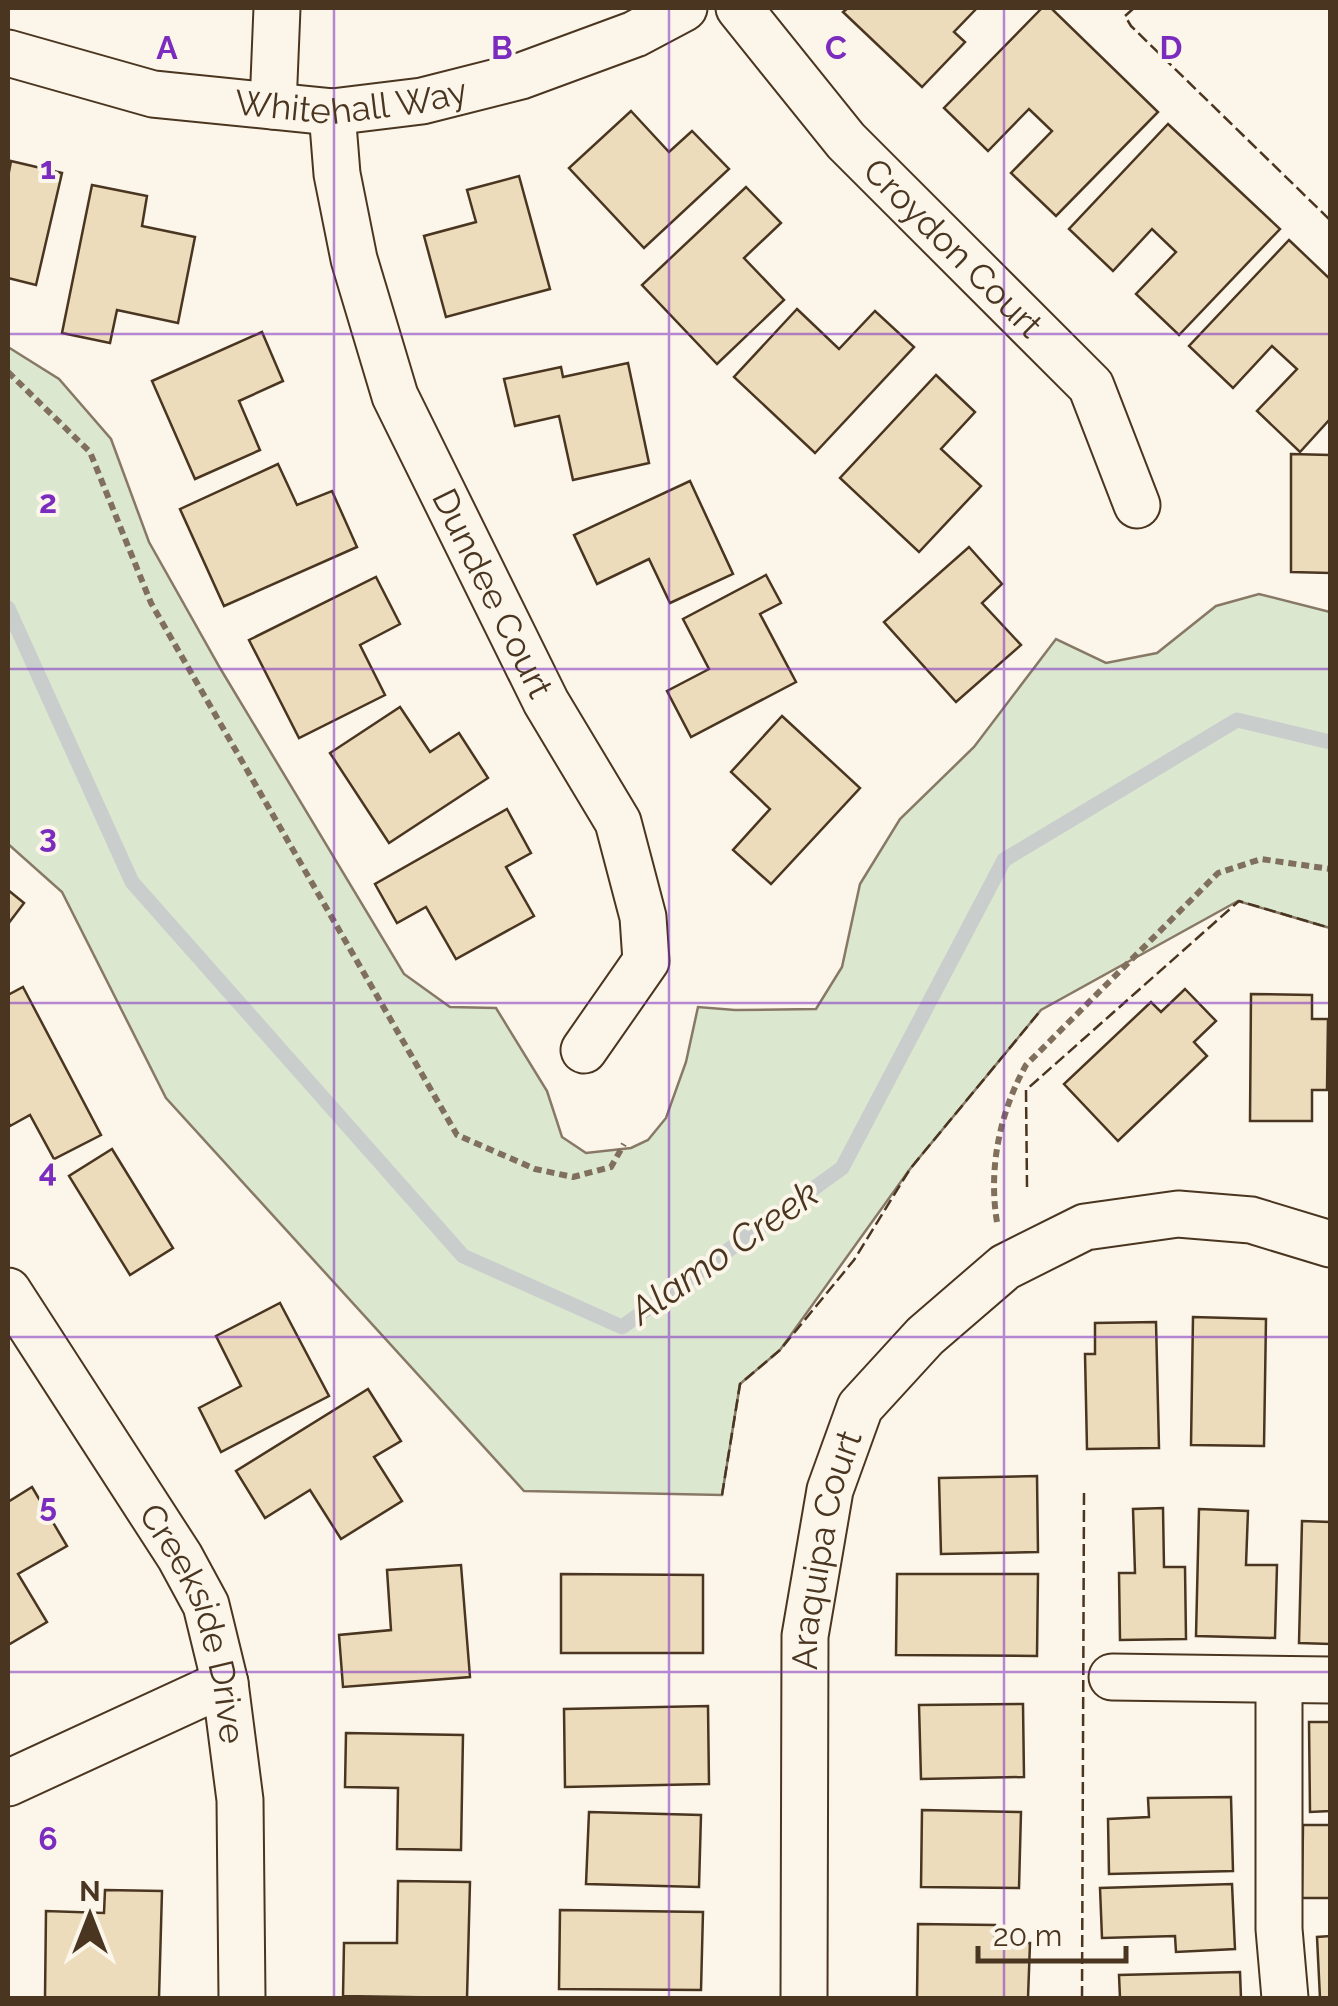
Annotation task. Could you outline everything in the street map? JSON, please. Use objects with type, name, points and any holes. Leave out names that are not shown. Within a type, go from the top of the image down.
[{"type":"street","points":[[273,106],[277,8]]},
{"type":"street","name":"Whitehall Way","points":[[8,53],[153,94],[332,112],[422,101],[521,76],[634,34],[684,8]]},
{"type":"street","name":"Croydon Court","points":[[739,8],[846,141],[1091,386],[1137,505]]},
{"type":"street","name":"Dundee Court","points":[[332,112],[337,169],[354,259],[394,396],[546,702],[618,822],[643,917],[646,961],[584,1050]]},
{"type":"street","name":"Araquipa Court","points":[[804,1998],[805,1636],[830,1490],[860,1407],[924,1336],[1005,1267],[1086,1227],[1178,1214],[1252,1220],[1330,1244]]},
{"type":"street","name":"Creekside Drive","points":[[8,1291],[180,1557],[206,1605],[224,1683],[240,1800],[242,1998]]},
{"type":"street","points":[[1112,1677],[1330,1680]]},
{"type":"street","points":[[1279,1680],[1280,1929],[1285,1998]]},
{"type":"street","points":[[8,1783],[224,1683]]},
{"type":"path","points":[[8,372],[90,452],[151,602],[458,1136],[535,1169],[573,1176],[610,1167],[624,1144]]},
{"type":"path","points":[[1005,1267],[994,1201],[998,1154],[1010,1094],[1026,1066],[1218,873],[1260,860],[1330,869]]},
{"type":"green space","points":[[8,347],[59,379],[111,439],[149,542],[404,974],[450,1007],[496,1008],[547,1091],[562,1137],[586,1153],[631,1148],[648,1140],[666,1118],[686,1062],[698,1007],[816,1009],[842,967],[860,884],[900,819],[974,747],[1056,639],[1106,663],[1157,653],[1216,606],[1259,594],[1330,612],[1330,928],[1238,901],[1041,1010],[910,1169],[780,1350],[740,1384],[722,1495],[524,1491],[166,1098],[62,892],[8,844]]},
{"type":"building","points":[[848,8],[977,8],[954,32],[965,42],[922,87],[843,12]]},
{"type":"building","points":[[1042,8],[1051,8],[1158,112],[1056,216],[1011,173],[1052,131],[1029,109],[988,151],[944,108]]},
{"type":"building","points":[[631,111],[669,152],[692,131],[729,169],[644,248],[569,168]]},
{"type":"building","points":[[1168,124],[1280,229],[1179,335],[1136,294],[1176,252],[1152,229],[1113,271],[1069,229]]},
{"type":"building","points":[[11,161],[62,173],[36,285],[8,278]]},
{"type":"building","points":[[519,176],[550,289],[446,317],[424,236],[476,222],[467,190]]},
{"type":"building","points":[[92,185],[147,196],[142,226],[195,237],[178,323],[117,310],[110,343],[62,333]]},
{"type":"building","points":[[746,187],[781,223],[744,258],[784,300],[717,364],[642,285]]},
{"type":"building","points":[[1289,240],[1330,279],[1330,419],[1300,452],[1257,411],[1297,369],[1272,346],[1233,388],[1189,346]]},
{"type":"building","points":[[797,309],[839,349],[875,311],[914,347],[815,453],[734,377]]},
{"type":"building","points":[[262,332],[283,381],[239,401],[260,450],[195,479],[152,381]]},
{"type":"building","points":[[628,363],[649,463],[573,480],[559,416],[515,426],[504,379],[561,367],[563,377]]},
{"type":"building","points":[[936,375],[975,412],[941,449],[981,486],[919,552],[840,478]]},
{"type":"building","points":[[1291,454],[1330,455],[1330,573],[1291,572]]},
{"type":"building","points":[[278,464],[297,505],[332,491],[357,547],[224,606],[180,509]]},
{"type":"building","points":[[690,481],[733,574],[670,603],[649,559],[597,584],[574,535]]},
{"type":"building","points":[[969,547],[1002,584],[982,603],[1021,645],[956,702],[884,622]]},
{"type":"building","points":[[766,575],[781,603],[760,614],[796,682],[691,737],[667,691],[709,669],[683,619]]},
{"type":"building","points":[[376,577],[400,624],[360,645],[385,695],[299,738],[249,640]]},
{"type":"building","points":[[400,707],[430,752],[459,733],[488,778],[389,843],[330,753]]},
{"type":"building","points":[[782,716],[860,788],[771,884],[733,850],[770,809],[731,772]]},
{"type":"building","points":[[507,809],[531,853],[506,867],[534,916],[456,959],[426,907],[397,923],[375,884]]},
{"type":"building","points":[[8,890],[24,903],[8,924]]},
{"type":"building","points":[[23,987],[101,1135],[54,1159],[30,1115],[10,1126],[8,1121],[8,995]]},
{"type":"building","points":[[1185,989],[1216,1021],[1194,1042],[1207,1056],[1118,1141],[1064,1084],[1151,1002],[1161,1012]]},
{"type":"building","points":[[1251,994],[1312,995],[1312,1019],[1328,1019],[1327,1090],[1312,1090],[1312,1121],[1250,1121]]},
{"type":"building","points":[[112,1149],[173,1248],[130,1275],[69,1176]]},
{"type":"building","points":[[280,1303],[329,1396],[221,1452],[199,1408],[241,1386],[216,1336]]},
{"type":"building","points":[[1193,1317],[1266,1319],[1264,1446],[1191,1445]]},
{"type":"building","points":[[1156,1322],[1159,1448],[1087,1449],[1085,1354],[1095,1354],[1095,1323]]},
{"type":"building","points":[[368,1389],[401,1441],[374,1457],[402,1501],[341,1539],[310,1490],[265,1518],[236,1471]]},
{"type":"building","points":[[1037,1476],[1038,1552],[941,1554],[939,1478]]},
{"type":"building","points":[[32,1487],[67,1546],[18,1574],[47,1622],[8,1645],[8,1502]]},
{"type":"building","points":[[1163,1508],[1164,1567],[1185,1567],[1186,1639],[1120,1640],[1119,1573],[1135,1573],[1133,1509]]},
{"type":"building","points":[[1199,1509],[1248,1511],[1246,1565],[1277,1565],[1275,1638],[1196,1636]]},
{"type":"building","points":[[1302,1521],[1330,1522],[1330,1644],[1299,1643]]},
{"type":"building","points":[[461,1565],[470,1677],[343,1687],[339,1635],[391,1630],[387,1570]]},
{"type":"building","points":[[561,1574],[703,1575],[703,1653],[561,1653]]},
{"type":"building","points":[[897,1574],[1038,1574],[1037,1656],[896,1655]]},
{"type":"building","points":[[1023,1704],[1024,1777],[921,1779],[919,1705]]},
{"type":"building","points":[[708,1706],[709,1784],[565,1787],[564,1709]]},
{"type":"building","points":[[1309,1722],[1330,1722],[1330,1811],[1310,1812]]},
{"type":"building","points":[[346,1733],[463,1735],[461,1850],[397,1849],[398,1788],[345,1787]]},
{"type":"building","points":[[1231,1797],[1233,1871],[1109,1874],[1108,1819],[1149,1817],[1148,1798]]},
{"type":"building","points":[[922,1810],[1021,1812],[1019,1888],[921,1887]]},
{"type":"building","points":[[589,1812],[701,1815],[699,1887],[586,1884]]},
{"type":"building","points":[[1303,1825],[1330,1825],[1330,1898],[1302,1898]]},
{"type":"building","points":[[398,1881],[470,1882],[467,1998],[343,1996],[344,1943],[397,1943]]},
{"type":"building","points":[[1232,1884],[1235,1949],[1176,1952],[1175,1936],[1102,1938],[1100,1888]]},
{"type":"building","points":[[105,1890],[162,1891],[159,1998],[45,1998],[46,1911],[104,1913]]},
{"type":"building","points":[[560,1910],[703,1912],[701,1990],[559,1989]]},
{"type":"building","points":[[918,1924],[995,1925],[995,1943],[1030,1943],[1028,1998],[917,1998]]},
{"type":"building","points":[[1330,1936],[1330,1998],[1320,1998],[1317,1937]]},
{"type":"building","points":[[1240,1972],[1241,1998],[1120,1998],[1119,1975]]},
{"type":"waterway","name":"Alamo Creek","points":[[8,608],[132,882],[463,1256],[622,1327],[842,1168],[1004,860],[1237,720],[1330,742]]},
{"type":"fence","points":[[1134,8],[1125,16],[1131,26],[1330,220]]},
{"type":"fence","points":[[1027,1187],[1026,1090],[1239,901],[1330,928]]},
{"type":"fence","points":[[722,1495],[740,1384],[780,1350],[854,1260],[910,1169],[1041,1010]]},
{"type":"fence","points":[[1082,1998],[1084,1492]]}]
